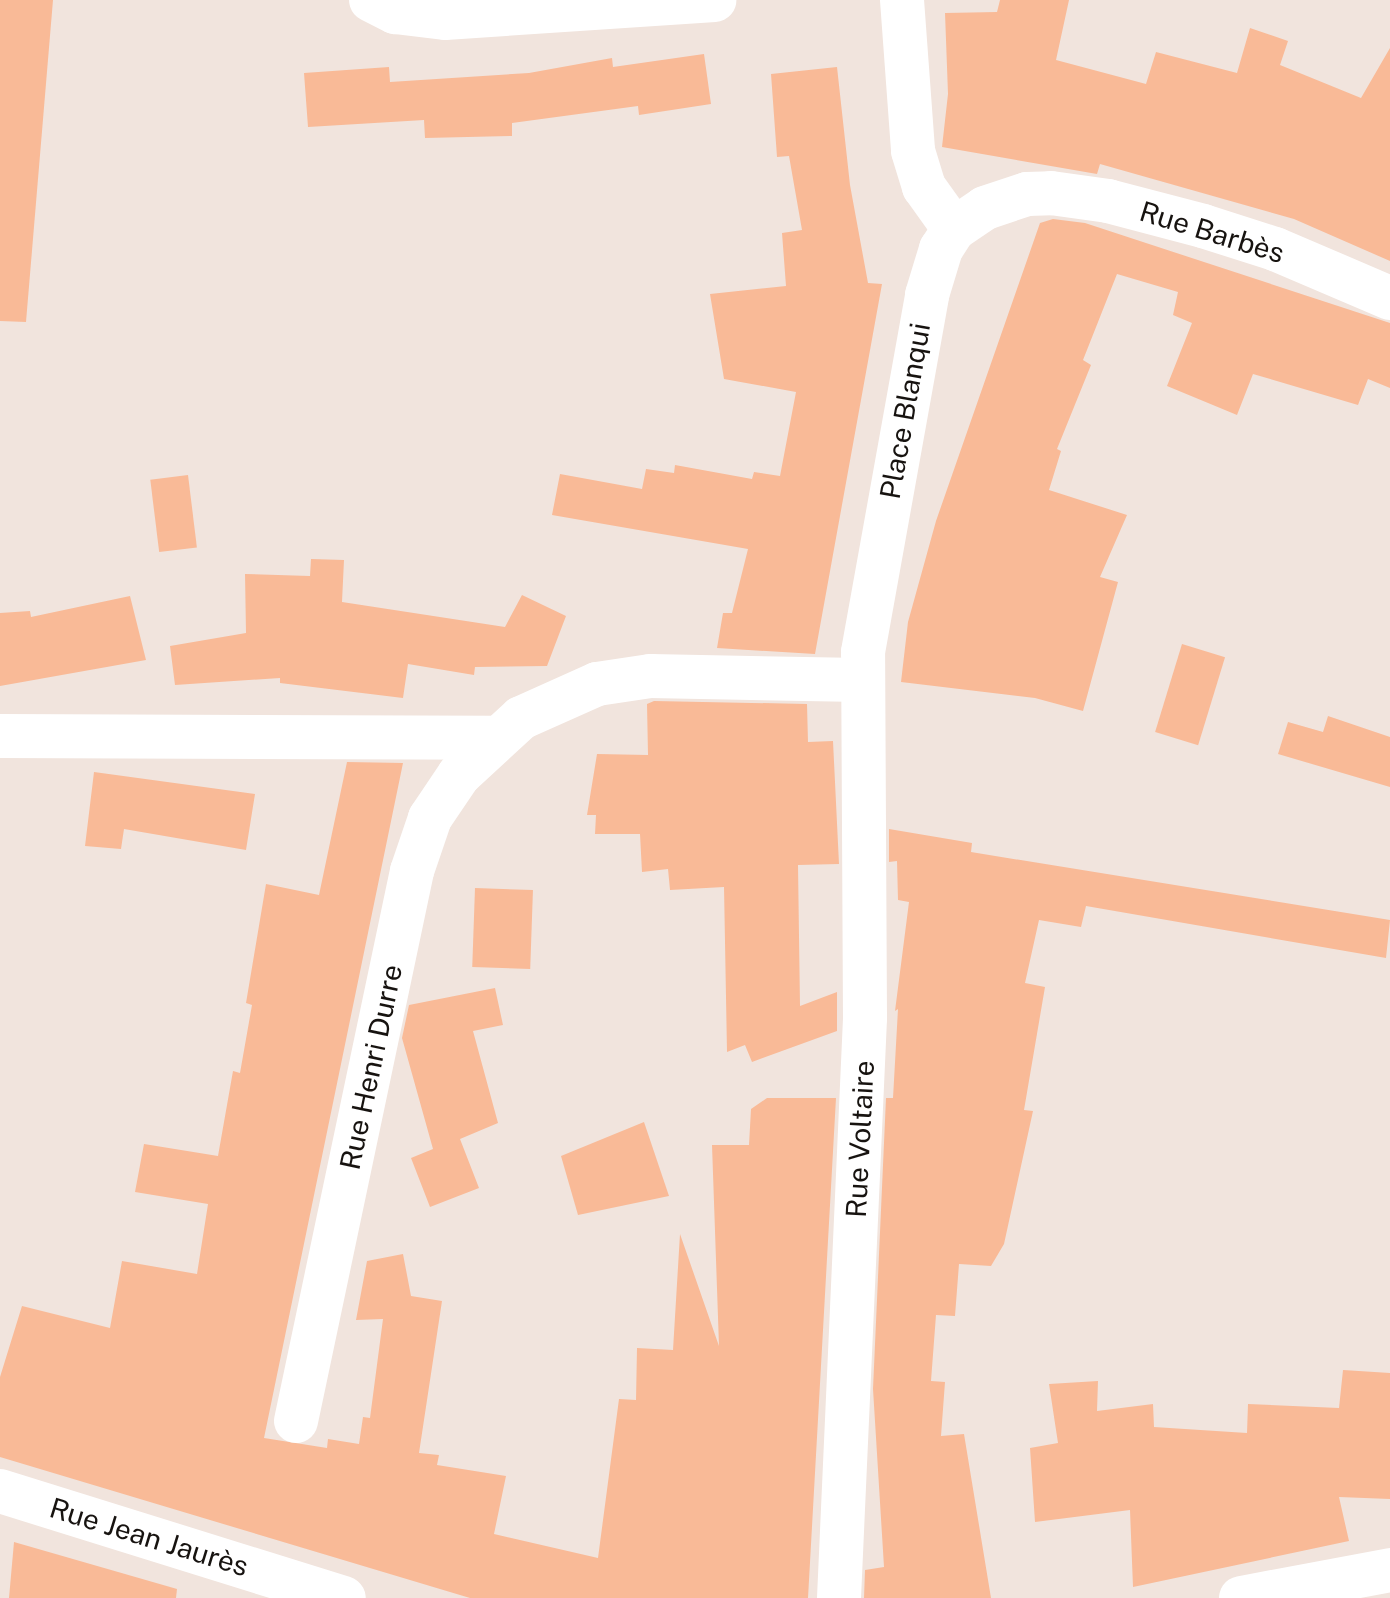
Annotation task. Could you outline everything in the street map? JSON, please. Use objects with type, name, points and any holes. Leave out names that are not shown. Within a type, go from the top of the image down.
[{"type":"street","points":[[371,0],[395,12],[445,18],[714,0]]},
{"type":"street","points":[[902,0],[913,151],[924,187],[954,229]]},
{"type":"street","name":"Rue Barbès","points":[[954,229],[985,208],[1027,194],[1108,201],[1275,249],[1390,298]]},
{"type":"street","name":"Place Blanqui","points":[[861,680],[927,295],[941,249],[954,229]]},
{"type":"street","name":"Rue Henri Durre","points":[[296,1421],[419,845],[442,796],[496,738],[546,703],[622,679],[861,680]]},
{"type":"street","name":"Rue Voltaire","points":[[839,1598],[864,1032],[861,680]]},
{"type":"street","points":[[0,736],[496,738]]},
{"type":"street","name":"Rue Jean Jaurès","points":[[0,1491],[344,1598]]},
{"type":"street","points":[[1241,1598],[1335,1589],[1390,1570]]},
{"type":"building","points":[[0,0],[53,0],[26,322],[0,321]]},
{"type":"building","points":[[1000,0],[1069,0],[1056,60],[1146,84],[1156,52],[1237,73],[1250,28],[1288,41],[1280,65],[1361,98],[1390,48],[1390,261],[1294,219],[1100,164],[1097,174],[942,147],[948,94],[945,13],[997,12]]},
{"type":"building","points":[[704,54],[711,104],[639,115],[638,106],[512,123],[512,136],[425,138],[424,120],[308,127],[304,73],[389,67],[390,82],[529,73],[612,58],[613,67]]},
{"type":"building","points":[[837,67],[850,185],[868,283],[882,284],[815,654],[717,648],[723,613],[732,613],[748,549],[552,515],[560,474],[642,489],[646,469],[674,473],[675,465],[752,479],[754,472],[780,476],[796,392],[724,379],[710,294],[786,286],[782,233],[802,230],[789,156],[777,157],[771,74]]},
{"type":"building","points":[[1053,219],[1085,223],[1390,323],[1390,388],[1368,379],[1358,405],[1253,374],[1237,415],[1167,386],[1192,323],[1173,315],[1178,292],[1117,274],[1083,360],[1091,365],[1057,449],[1061,451],[1049,490],[1127,515],[1100,577],[1118,582],[1083,711],[1035,698],[901,682],[908,622],[936,521],[1040,223]]},
{"type":"building","points":[[188,475],[197,547],[159,552],[150,480]]},
{"type":"building","points":[[311,559],[344,560],[342,602],[505,627],[522,595],[566,616],[547,666],[475,667],[474,675],[408,664],[403,698],[280,683],[280,678],[175,685],[170,646],[246,633],[245,574],[310,576]]},
{"type":"building","points":[[130,596],[146,660],[0,686],[0,613],[30,611],[31,617]]},
{"type":"building","points":[[1182,644],[1225,657],[1198,745],[1155,732]]},
{"type":"building","points":[[654,701],[807,704],[808,742],[833,741],[839,864],[798,865],[800,1006],[837,992],[837,1031],[752,1062],[745,1045],[727,1052],[724,887],[670,890],[668,869],[642,872],[640,834],[595,834],[596,815],[587,815],[597,754],[648,755],[647,704]]},
{"type":"building","points":[[1328,716],[1390,737],[1390,787],[1278,754],[1288,722],[1323,732]]},
{"type":"building","points":[[347,762],[403,763],[264,1438],[327,1448],[328,1439],[359,1444],[363,1417],[370,1418],[383,1319],[356,1320],[367,1261],[403,1254],[411,1296],[442,1301],[419,1453],[439,1455],[437,1465],[506,1476],[494,1534],[598,1558],[619,1399],[636,1400],[637,1348],[673,1350],[680,1234],[719,1346],[712,1145],[749,1145],[751,1109],[767,1098],[836,1098],[808,1598],[470,1598],[0,1457],[0,1377],[22,1306],[110,1328],[122,1261],[197,1274],[208,1204],[135,1192],[144,1144],[218,1156],[233,1071],[240,1073],[252,1005],[246,1003],[266,884],[319,895]]},
{"type":"building","points":[[94,772],[255,794],[246,850],[124,829],[121,849],[85,846]]},
{"type":"building","points":[[889,829],[972,843],[971,852],[1390,920],[1386,958],[1086,906],[1081,927],[1039,920],[1025,983],[1045,987],[1024,1110],[1033,1111],[1004,1244],[991,1266],[959,1264],[955,1316],[936,1315],[931,1381],[945,1382],[941,1436],[964,1434],[991,1598],[864,1598],[865,1570],[884,1567],[873,1389],[886,1098],[893,1098],[898,1009],[895,1011],[909,902],[898,900],[897,861],[889,862]]},
{"type":"building","points":[[475,888],[533,890],[530,969],[472,967]]},
{"type":"building","points":[[495,988],[503,1025],[473,1031],[498,1123],[460,1139],[479,1188],[430,1207],[411,1158],[433,1149],[402,1038],[409,1005]]},
{"type":"building","points":[[644,1122],[669,1196],[578,1215],[561,1156]]},
{"type":"building","points":[[1343,1370],[1390,1373],[1390,1499],[1339,1497],[1349,1541],[1133,1587],[1130,1510],[1035,1522],[1030,1448],[1058,1443],[1049,1384],[1098,1381],[1097,1411],[1153,1404],[1154,1427],[1247,1433],[1248,1404],[1339,1408]]},
{"type":"building","points":[[14,1542],[177,1589],[176,1598],[9,1598]]}]
